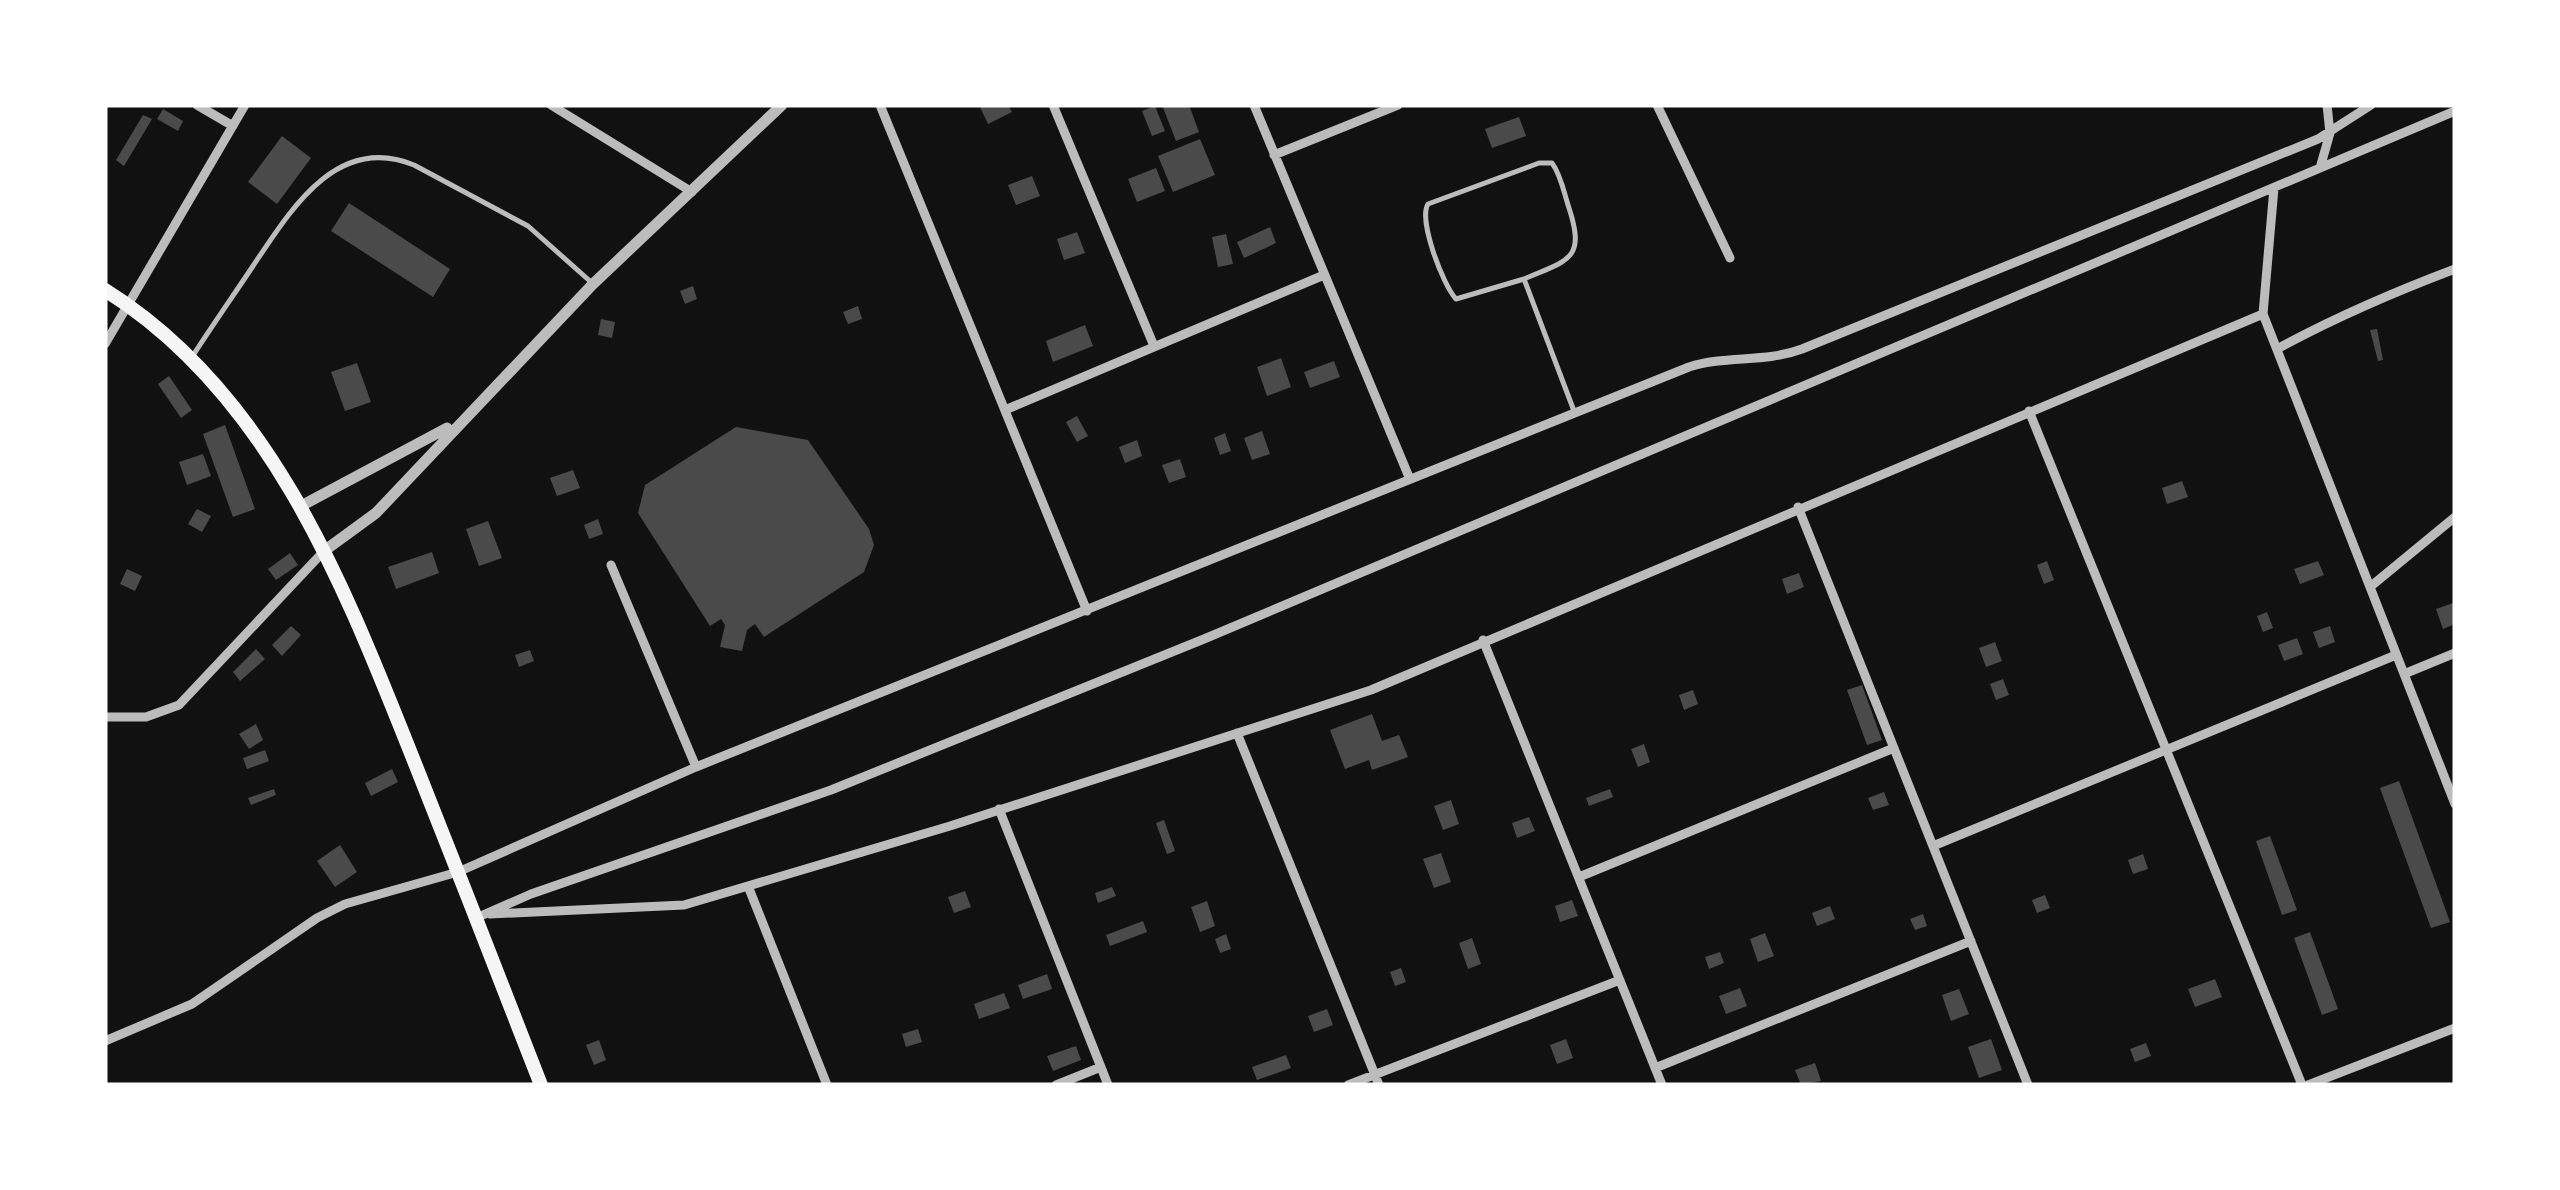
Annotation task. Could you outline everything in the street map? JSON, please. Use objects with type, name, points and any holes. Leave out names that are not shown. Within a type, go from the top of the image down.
[{"type":"main road","points":[[105,290],[190,358],[232,402],[324,551],[480,916],[542,1085]]},
{"type":"street","points":[[197,105],[233,126]]},
{"type":"street","points":[[105,344],[244,105]]},
{"type":"street","points":[[550,105],[692,192]]},
{"type":"street","points":[[105,717],[146,717],[180,705],[324,551],[376,513],[456,424],[593,284],[782,105]]},
{"type":"street","points":[[880,105],[1086,610]]},
{"type":"street","points":[[1053,105],[1154,346]]},
{"type":"street","points":[[1254,105],[1408,477]]},
{"type":"street","points":[[1274,155],[1398,105]]},
{"type":"street","points":[[1657,105],[1730,258]]},
{"type":"street","points":[[2320,168],[2330,133],[2327,105]]},
{"type":"street","points":[[105,1042],[192,1004],[332,910],[458,872],[696,767],[1574,412],[1715,359],[1763,358],[1802,349],[2330,133],[2371,105]]},
{"type":"street","points":[[480,916],[831,790],[1186,647],[2455,112]]},
{"type":"street","points":[[2274,188],[2263,314],[2455,804]]},
{"type":"street","points":[[2276,349],[2357,313],[2382,296],[2455,270]]},
{"type":"street","points":[[1005,410],[1324,274]]},
{"type":"street","points":[[480,916],[684,905],[1371,690],[2263,314]]},
{"type":"street","points":[[2029,412],[2305,1085],[2455,1028]]},
{"type":"street","points":[[298,508],[456,424]]},
{"type":"street","points":[[1798,507],[2028,1085]]},
{"type":"street","points":[[2370,587],[2455,518]]},
{"type":"street","points":[[611,564],[696,767]]},
{"type":"street","points":[[1483,640],[1662,1085]]},
{"type":"street","points":[[2404,674],[2455,652]]},
{"type":"street","points":[[1933,846],[2396,655]]},
{"type":"street","points":[[1238,734],[1377,1080]]},
{"type":"street","points":[[1579,878],[1894,748]]},
{"type":"street","points":[[999,809],[1108,1085]]},
{"type":"street","points":[[748,886],[827,1085]]},
{"type":"street","points":[[1655,1068],[1971,941]]},
{"type":"street","points":[[1348,1085],[1377,1080],[1620,980]]},
{"type":"street","points":[[1056,1085],[1101,1067]]},
{"type":"lane","points":[[190,358],[308,188],[350,163],[375,157],[397,158],[414,165],[528,226],[593,284]]},
{"type":"lane","points":[[1539,163],[1552,164],[1578,236],[1576,250],[1566,262],[1524,279],[1456,299],[1448,289],[1423,219],[1428,204],[1539,163]]},
{"type":"lane","points":[[1524,279],[1574,412]]},
{"type":"building","points":[[979,105],[1008,105],[1012,112],[988,124]]},
{"type":"building","points":[[1162,105],[1189,105],[1199,132],[1176,141]]},
{"type":"building","points":[[1155,106],[1165,131],[1152,136],[1142,111]]},
{"type":"building","points":[[163,109],[183,121],[178,131],[157,119]]},
{"type":"building","points":[[143,115],[152,119],[124,166],[116,160]]},
{"type":"building","points":[[1519,117],[1526,136],[1492,148],[1485,129]]},
{"type":"building","points":[[282,136],[311,158],[277,204],[248,182]]},
{"type":"building","points":[[1200,139],[1215,175],[1173,192],[1158,156]]},
{"type":"building","points":[[1156,168],[1165,191],[1137,202],[1128,179]]},
{"type":"building","points":[[1032,176],[1040,196],[1016,205],[1008,185]]},
{"type":"building","points":[[349,203],[450,269],[433,297],[331,231]]},
{"type":"building","points":[[1270,227],[1276,243],[1244,258],[1237,242]]},
{"type":"building","points":[[1077,232],[1085,253],[1064,260],[1057,239]]},
{"type":"building","points":[[1226,234],[1233,264],[1218,267],[1212,237]]},
{"type":"building","points":[[693,286],[697,299],[685,304],[680,291]]},
{"type":"building","points":[[858,306],[862,319],[848,324],[843,312]]},
{"type":"building","points":[[601,319],[615,322],[612,338],[598,335]]},
{"type":"building","points":[[1085,325],[1093,346],[1053,362],[1046,341]]},
{"type":"building","points":[[2377,329],[2383,360],[2378,361],[2370,330]]},
{"type":"building","points":[[1281,358],[1291,387],[1267,396],[1257,367]]},
{"type":"building","points":[[1334,361],[1340,377],[1310,388],[1304,372]]},
{"type":"building","points":[[357,363],[371,402],[345,411],[331,372]]},
{"type":"building","points":[[169,376],[192,410],[181,418],[158,384]]},
{"type":"building","points":[[1077,416],[1088,436],[1077,442],[1066,422]]},
{"type":"building","points":[[225,425],[255,509],[233,517],[203,434]]},
{"type":"building","points":[[736,427],[808,440],[869,529],[874,545],[864,572],[764,637],[755,624],[747,630],[742,651],[720,647],[725,625],[721,619],[710,626],[638,513],[645,485]]},
{"type":"building","points":[[1262,431],[1270,454],[1252,460],[1244,438]]},
{"type":"building","points":[[1225,433],[1231,451],[1220,455],[1214,438]]},
{"type":"building","points":[[1137,440],[1142,456],[1125,463],[1119,447]]},
{"type":"building","points":[[203,454],[211,476],[187,485],[179,462]]},
{"type":"building","points":[[1180,459],[1186,477],[1169,483],[1162,465]]},
{"type":"building","points":[[573,470],[580,488],[557,496],[550,478]]},
{"type":"building","points":[[2182,481],[2188,497],[2167,504],[2162,488]]},
{"type":"building","points":[[197,509],[211,516],[202,532],[188,524]]},
{"type":"building","points":[[598,519],[603,534],[589,539],[584,525]]},
{"type":"building","points":[[488,521],[502,558],[479,566],[466,529]]},
{"type":"building","points":[[432,552],[439,573],[396,589],[388,567]]},
{"type":"building","points":[[290,553],[298,565],[276,580],[268,569]]},
{"type":"building","points":[[2047,561],[2054,580],[2044,584],[2037,565]]},
{"type":"building","points":[[2318,561],[2324,575],[2300,584],[2294,569]]},
{"type":"building","points":[[127,569],[142,576],[135,591],[120,584]]},
{"type":"building","points":[[1799,573],[1804,587],[1787,594],[1782,579]]},
{"type":"building","points":[[2453,603],[2455,624],[2443,629],[2436,609]]},
{"type":"building","points":[[2267,612],[2273,628],[2263,632],[2257,616]]},
{"type":"building","points":[[291,626],[301,635],[282,656],[272,645]]},
{"type":"building","points":[[2330,626],[2335,642],[2319,648],[2313,632]]},
{"type":"building","points":[[2297,638],[2303,654],[2284,661],[2278,645]]},
{"type":"building","points":[[1995,642],[2002,661],[1986,667],[1979,648]]},
{"type":"building","points":[[256,649],[265,659],[240,681],[233,672]]},
{"type":"building","points":[[530,650],[534,661],[519,667],[515,655]]},
{"type":"building","points":[[2003,679],[2009,695],[1996,700],[1990,684]]},
{"type":"building","points":[[1862,685],[1882,740],[1867,745],[1847,690]]},
{"type":"building","points":[[1693,690],[1698,704],[1684,710],[1679,695]]},
{"type":"building","points":[[1372,714],[1382,741],[1399,735],[1408,757],[1372,770],[1369,760],[1345,769],[1330,730]]},
{"type":"building","points":[[256,724],[263,740],[249,749],[239,734]]},
{"type":"building","points":[[1644,744],[1650,762],[1638,767],[1631,749]]},
{"type":"building","points":[[265,750],[269,761],[247,769],[243,758]]},
{"type":"building","points":[[392,769],[398,782],[371,796],[365,783]]},
{"type":"building","points":[[2399,781],[2450,922],[2431,928],[2380,788]]},
{"type":"building","points":[[274,789],[276,795],[251,805],[248,798]]},
{"type":"building","points":[[1610,789],[1613,797],[1589,806],[1586,798]]},
{"type":"building","points":[[1884,792],[1889,805],[1873,810],[1868,798]]},
{"type":"building","points":[[1451,800],[1459,824],[1443,830],[1434,806]]},
{"type":"building","points":[[1529,817],[1535,831],[1517,838],[1512,823]]},
{"type":"building","points":[[1164,820],[1175,851],[1167,854],[1156,823]]},
{"type":"building","points":[[2270,836],[2297,910],[2282,915],[2256,841]]},
{"type":"building","points":[[340,845],[357,872],[335,887],[317,861]]},
{"type":"building","points":[[1441,853],[1451,882],[1434,888],[1423,859]]},
{"type":"building","points":[[2143,854],[2148,869],[2133,874],[2128,860]]},
{"type":"building","points":[[1112,887],[1116,896],[1098,903],[1095,893]]},
{"type":"building","points":[[965,891],[971,907],[954,913],[948,897]]},
{"type":"building","points":[[2045,895],[2050,908],[2037,913],[2032,900]]},
{"type":"building","points":[[1572,900],[1578,916],[1560,922],[1555,906]]},
{"type":"building","points":[[1207,901],[1215,926],[1200,932],[1191,907]]},
{"type":"building","points":[[1830,906],[1835,919],[1817,926],[1812,913]]},
{"type":"building","points":[[1923,914],[1927,926],[1915,930],[1910,919]]},
{"type":"building","points":[[1143,921],[1147,932],[1110,946],[1106,935]]},
{"type":"building","points":[[2310,932],[2338,1009],[2322,1015],[2294,938]]},
{"type":"building","points":[[1765,933],[1774,956],[1758,962],[1750,939]]},
{"type":"building","points":[[1226,934],[1231,949],[1220,953],[1215,939]]},
{"type":"building","points":[[1472,938],[1481,964],[1468,969],[1459,943]]},
{"type":"building","points":[[1720,952],[1724,963],[1709,969],[1705,957]]},
{"type":"building","points":[[1401,968],[1406,982],[1395,986],[1390,972]]},
{"type":"building","points":[[1047,974],[1052,989],[1023,999],[1018,985]]},
{"type":"building","points":[[2215,979],[2222,997],[2195,1007],[2188,989]]},
{"type":"building","points":[[1740,988],[1747,1006],[1726,1014],[1719,996]]},
{"type":"building","points":[[1959,989],[1969,1014],[1951,1021],[1942,995]]},
{"type":"building","points":[[1004,993],[1010,1008],[979,1019],[974,1004]]},
{"type":"building","points":[[1327,1009],[1333,1025],[1314,1032],[1308,1016]]},
{"type":"building","points":[[918,1029],[922,1042],[906,1047],[902,1034]]},
{"type":"building","points":[[1566,1039],[1573,1058],[1557,1064],[1550,1045]]},
{"type":"building","points":[[1991,1039],[2002,1070],[1979,1078],[1968,1047]]},
{"type":"building","points":[[599,1040],[606,1060],[594,1065],[586,1045]]},
{"type":"building","points":[[2146,1043],[2151,1056],[2135,1062],[2130,1049]]},
{"type":"building","points":[[1076,1046],[1081,1060],[1053,1071],[1047,1056]]},
{"type":"building","points":[[1286,1055],[1291,1068],[1257,1080],[1252,1067]]},
{"type":"building","points":[[1815,1063],[1821,1081],[1801,1085],[1795,1070]]}]
